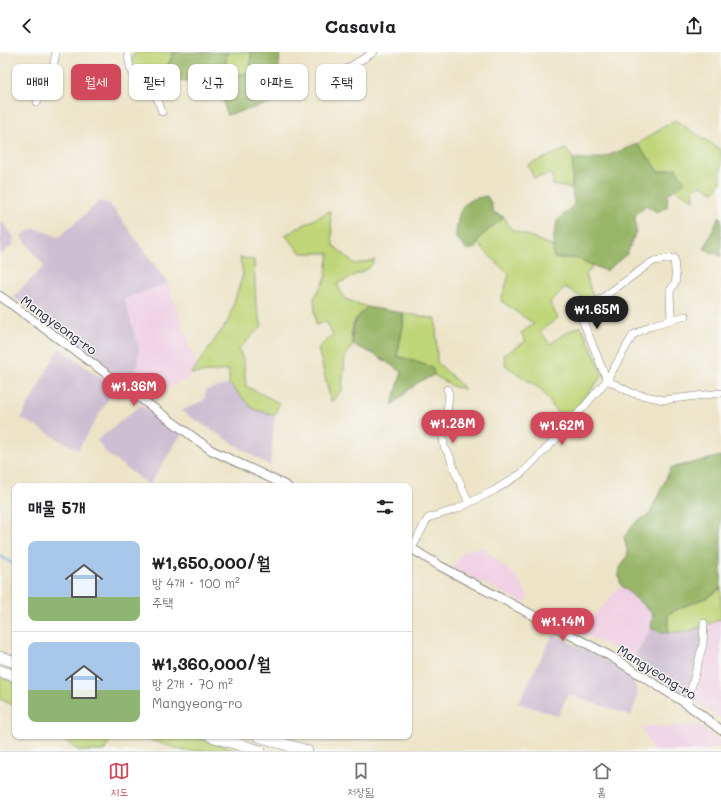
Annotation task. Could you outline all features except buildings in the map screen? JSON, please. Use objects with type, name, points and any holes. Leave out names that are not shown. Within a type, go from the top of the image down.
[{"type":"highway","points":[[0,657],[12,661]]},
{"type":"highway","points":[[0,671],[12,675]]},
{"type":"highway","points":[[221,739],[260,751]]},
{"type":"highway","points":[[268,739],[307,751]]},
{"type":"street","points":[[37,102],[42,91],[50,84],[56,52]]},
{"type":"street","points":[[121,52],[129,53],[130,69],[136,76],[152,82],[162,112]]},
{"type":"street","points":[[354,64],[374,52]]},
{"type":"street","points":[[671,320],[670,291],[676,281],[674,258],[654,261],[580,314],[607,380],[632,393],[664,400],[721,393]]},
{"type":"street","name":"Mangyeong-ro","points":[[0,296],[211,450],[280,483]]},
{"type":"street","points":[[412,545],[428,518],[457,509],[495,490],[522,472],[557,438],[607,380],[633,335],[652,325],[686,316]]},
{"type":"street","points":[[447,389],[447,413],[439,428],[443,437],[444,447],[449,454],[469,503]]},
{"type":"street","name":"Mangyeong-ro","points":[[412,549],[440,566],[610,656],[687,704],[721,730]]},
{"type":"street","points":[[687,704],[703,644],[704,623]]},
{"type":"shaded area","points":[[100,201],[110,204],[168,283],[124,299],[139,348],[136,390],[64,332],[13,297],[44,266],[21,236],[35,228],[59,237]]},
{"type":"shaded area","points":[[0,219],[14,237],[13,245],[0,255]]},
{"type":"shaded area","points":[[168,283],[197,366],[187,379],[149,397],[136,390],[139,348],[124,298]]},
{"type":"shaded area","points":[[59,348],[115,388],[78,450],[21,418]]},
{"type":"shaded area","points":[[229,384],[253,409],[275,415],[270,466],[181,411],[204,400],[206,390]]},
{"type":"shaded area","points":[[141,405],[181,435],[150,483],[146,483],[107,454],[97,440]]},
{"type":"shaded area","points":[[483,548],[518,578],[528,596],[526,604],[452,568],[465,550]]},
{"type":"shaded area","points":[[621,585],[653,614],[651,628],[633,659],[568,626],[597,613]]},
{"type":"shaded area","points":[[721,618],[721,719],[691,700],[701,662],[708,623]]},
{"type":"shaded area","points":[[708,623],[701,662],[691,700],[633,659],[651,628],[662,633],[691,631]]},
{"type":"shaded area","points":[[553,634],[621,668],[633,677],[638,696],[631,716],[568,694],[558,716],[518,703]]},
{"type":"shaded area","points":[[641,726],[700,726],[721,743],[721,746],[704,751],[653,751]]},
{"type":"green space","points":[[135,52],[174,52],[168,64],[131,64]]},
{"type":"green space","points":[[174,52],[227,52],[226,64],[188,64],[188,81],[180,80],[180,64],[168,64]]},
{"type":"green space","points":[[227,52],[251,52],[250,64],[246,64],[246,74],[238,75],[238,64],[225,64]]},
{"type":"green space","points":[[251,52],[280,52],[279,64],[250,64]]},
{"type":"green space","points":[[246,74],[246,100],[276,100],[276,102],[227,115],[223,100],[238,100],[238,75]]},
{"type":"green space","points":[[675,120],[721,150],[721,182],[714,192],[701,185],[693,189],[694,200],[674,189],[685,182],[658,172],[655,165],[637,144]]},
{"type":"green space","points":[[637,144],[655,165],[658,172],[676,168],[685,182],[668,194],[667,207],[657,212],[646,205],[635,215],[636,231],[627,254],[606,271],[576,258],[554,258],[553,240],[557,221],[574,204],[572,189],[573,159],[602,158]]},
{"type":"green space","points":[[566,149],[573,159],[572,189],[553,185],[552,174],[534,178],[528,165]]},
{"type":"green space","points":[[487,196],[491,203],[493,212],[504,217],[479,238],[476,248],[467,250],[456,238],[457,223],[460,212],[469,201]]},
{"type":"green space","points":[[330,211],[333,245],[355,264],[375,260],[369,268],[337,284],[345,299],[367,307],[355,320],[351,333],[353,345],[345,357],[342,390],[331,402],[318,348],[333,335],[326,322],[316,325],[314,298],[325,280],[329,253],[301,253],[285,235]]},
{"type":"green space","points":[[504,217],[511,229],[553,246],[554,258],[576,258],[593,265],[586,275],[593,296],[586,300],[565,287],[550,303],[558,318],[540,331],[550,344],[580,326],[583,329],[603,375],[564,423],[542,390],[506,366],[504,355],[526,341],[521,333],[534,324],[501,301],[509,275],[477,243],[479,238]]},
{"type":"green space","points":[[719,217],[721,217],[721,256],[704,249]]},
{"type":"green space","points":[[240,257],[254,260],[256,304],[262,326],[239,349],[244,362],[246,386],[279,403],[275,415],[253,409],[229,384],[229,370],[191,374],[228,321],[243,274]]},
{"type":"green space","points":[[367,307],[403,313],[403,326],[397,356],[432,367],[434,375],[417,383],[392,405],[402,372],[374,354],[353,345],[353,328],[359,316]]},
{"type":"green space","points":[[403,313],[436,319],[437,362],[465,389],[454,387],[434,375],[432,367],[397,356],[403,326]]},
{"type":"green space","points":[[721,456],[721,588],[708,597],[668,614],[668,633],[662,633],[651,628],[653,614],[621,585],[618,572],[628,554],[624,537],[637,521],[649,515],[671,468]]},
{"type":"green space","points":[[721,588],[721,619],[691,631],[668,633],[668,614]]},
{"type":"green space","points":[[0,677],[12,681],[12,705],[0,699]]},
{"type":"green space","points":[[63,739],[111,739],[104,751],[79,751]]},
{"type":"green space","points":[[146,739],[201,739],[239,751],[185,751]]},
{"type":"waterway","points":[[0,556],[12,563]]}]
